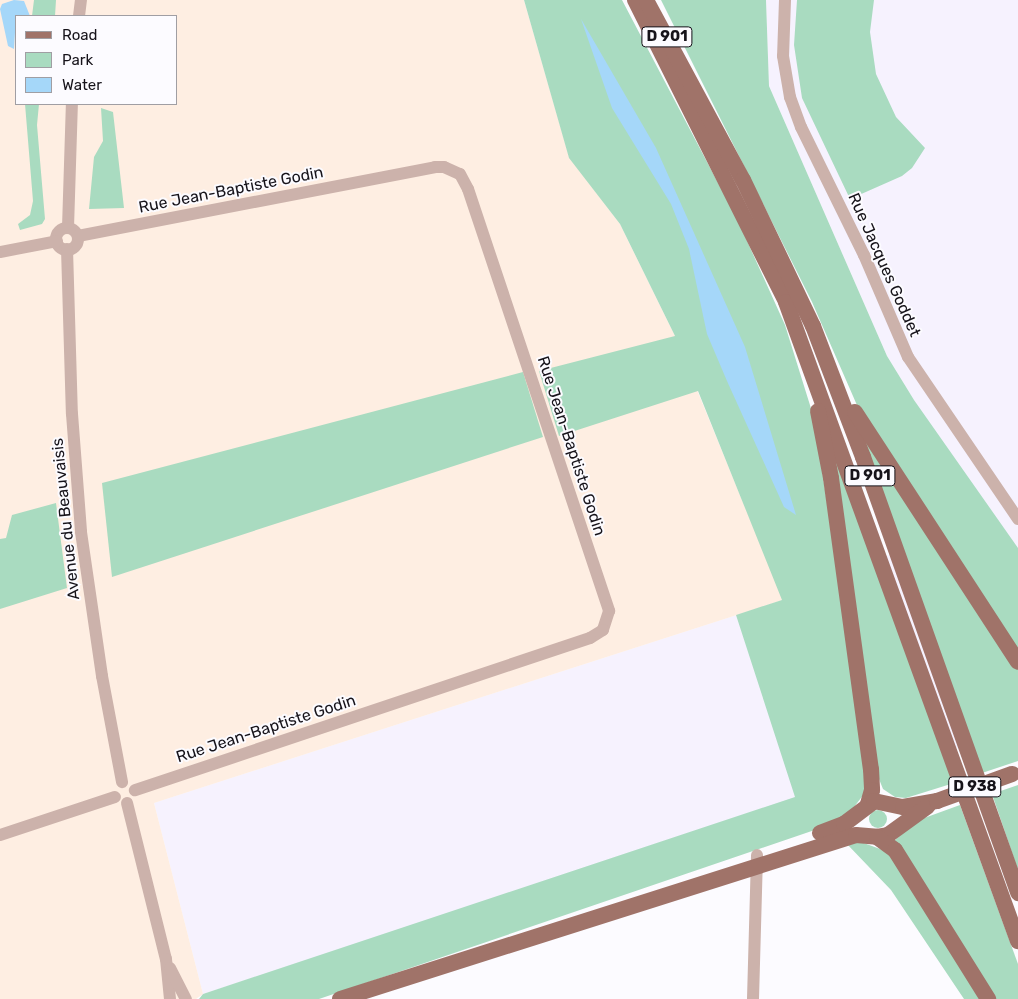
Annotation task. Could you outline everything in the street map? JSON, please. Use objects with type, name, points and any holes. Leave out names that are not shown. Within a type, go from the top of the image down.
[{"type":"main road","name":"D 901","points":[[633,0],[745,214],[800,339],[1018,942]]},
{"type":"main road","name":"D 901","points":[[646,0],[688,73],[748,188],[813,326],[863,457],[1018,893]]},
{"type":"main road","points":[[653,0],[688,73]]},
{"type":"main road","points":[[813,326],[868,436],[1018,662]]},
{"type":"main road","points":[[800,339],[831,478],[872,778],[861,824],[902,859],[988,999]]},
{"type":"main road","name":"D 938","points":[[889,804],[903,807],[937,801],[1016,773]]},
{"type":"main road","points":[[340,999],[757,860],[836,828],[865,808],[880,801],[889,804],[896,816],[893,830],[874,836],[844,837],[757,860]]},
{"type":"main road","name":"D 938","points":[[893,830],[937,801]]},
{"type":"street","points":[[79,15],[80,0]]},
{"type":"street","name":"Rue Jacques Goddet","points":[[785,0],[783,56],[790,97],[801,127],[864,254],[908,357],[1018,519]]},
{"type":"street","points":[[68,228],[72,105]]},
{"type":"street","name":"Rue Jean-Baptiste Godin","points":[[78,236],[435,167],[449,168],[460,174],[468,189],[609,611],[603,630],[590,638],[135,790]]},
{"type":"street","points":[[57,241],[67,250],[75,246],[78,236],[68,228]]},
{"type":"street","points":[[57,241],[59,231],[68,228]]},
{"type":"street","points":[[0,252],[57,241]]},
{"type":"street","name":"Avenue du Beauvaisis","points":[[67,250],[72,414],[82,532],[99,659],[122,782]]},
{"type":"street","points":[[122,782],[130,784],[135,790],[134,799],[127,804],[120,803],[115,797],[115,788],[122,782]]},
{"type":"street","points":[[0,835],[115,797]]},
{"type":"street","points":[[127,804],[166,959],[170,999]]},
{"type":"street","points":[[753,999],[757,860]]},
{"type":"street","points":[[166,959],[186,999]]},
{"type":"shaded area","points":[[0,0],[524,0],[569,157],[620,224],[675,336],[783,600],[154,803],[203,994],[196,999],[0,999]]},
{"type":"shaded area","points":[[766,0],[1018,0],[1018,728],[203,994],[154,803],[783,600],[984,515],[887,356],[769,86]]},
{"type":"green space","points":[[34,0],[56,0],[55,15],[32,15]]},
{"type":"green space","points":[[524,0],[622,0],[738,221],[785,325],[814,418],[869,777],[864,794],[844,820],[319,999],[199,999],[203,994],[795,797],[736,615],[782,600],[698,391],[559,436],[539,371],[675,336],[620,224],[569,158]]},
{"type":"green space","points":[[661,0],[766,0],[769,86],[887,356],[914,400],[1018,548],[1018,652],[863,419],[812,302]]},
{"type":"green space","points":[[797,0],[874,0],[870,32],[876,74],[896,117],[925,148],[912,168],[902,176],[850,199],[802,98],[794,45]]},
{"type":"green space","points":[[25,105],[39,105],[37,125],[45,219],[42,224],[20,230],[18,224],[30,215],[33,201]]},
{"type":"green space","points":[[101,108],[113,112],[124,208],[89,209],[94,157],[103,141]]},
{"type":"green space","points":[[523,372],[543,437],[112,577],[102,483]]},
{"type":"green space","points":[[859,431],[1018,669],[1018,761],[982,773]]},
{"type":"green space","points":[[837,453],[954,783],[906,798],[895,797],[883,789],[877,774],[831,456]]},
{"type":"green space","points":[[56,503],[67,588],[0,609],[0,539],[6,538],[12,515]]},
{"type":"green space","points":[[1018,785],[1018,870],[992,794]]},
{"type":"green space","points":[[960,805],[1018,964],[1018,999],[994,999],[893,842],[916,821]]},
{"type":"green space","points":[[878,810],[884,813],[887,819],[884,825],[878,828],[872,825],[869,819],[872,813]]},
{"type":"green space","points":[[861,842],[891,853],[980,999],[964,999],[891,890],[846,843]]},
{"type":"water","points":[[14,0],[24,1],[30,15],[15,15],[14,49],[8,46],[0,9],[2,4]]},
{"type":"water","points":[[581,19],[656,148],[745,347],[796,515],[784,507],[727,381],[707,334],[689,249],[671,204],[612,108]]}]
